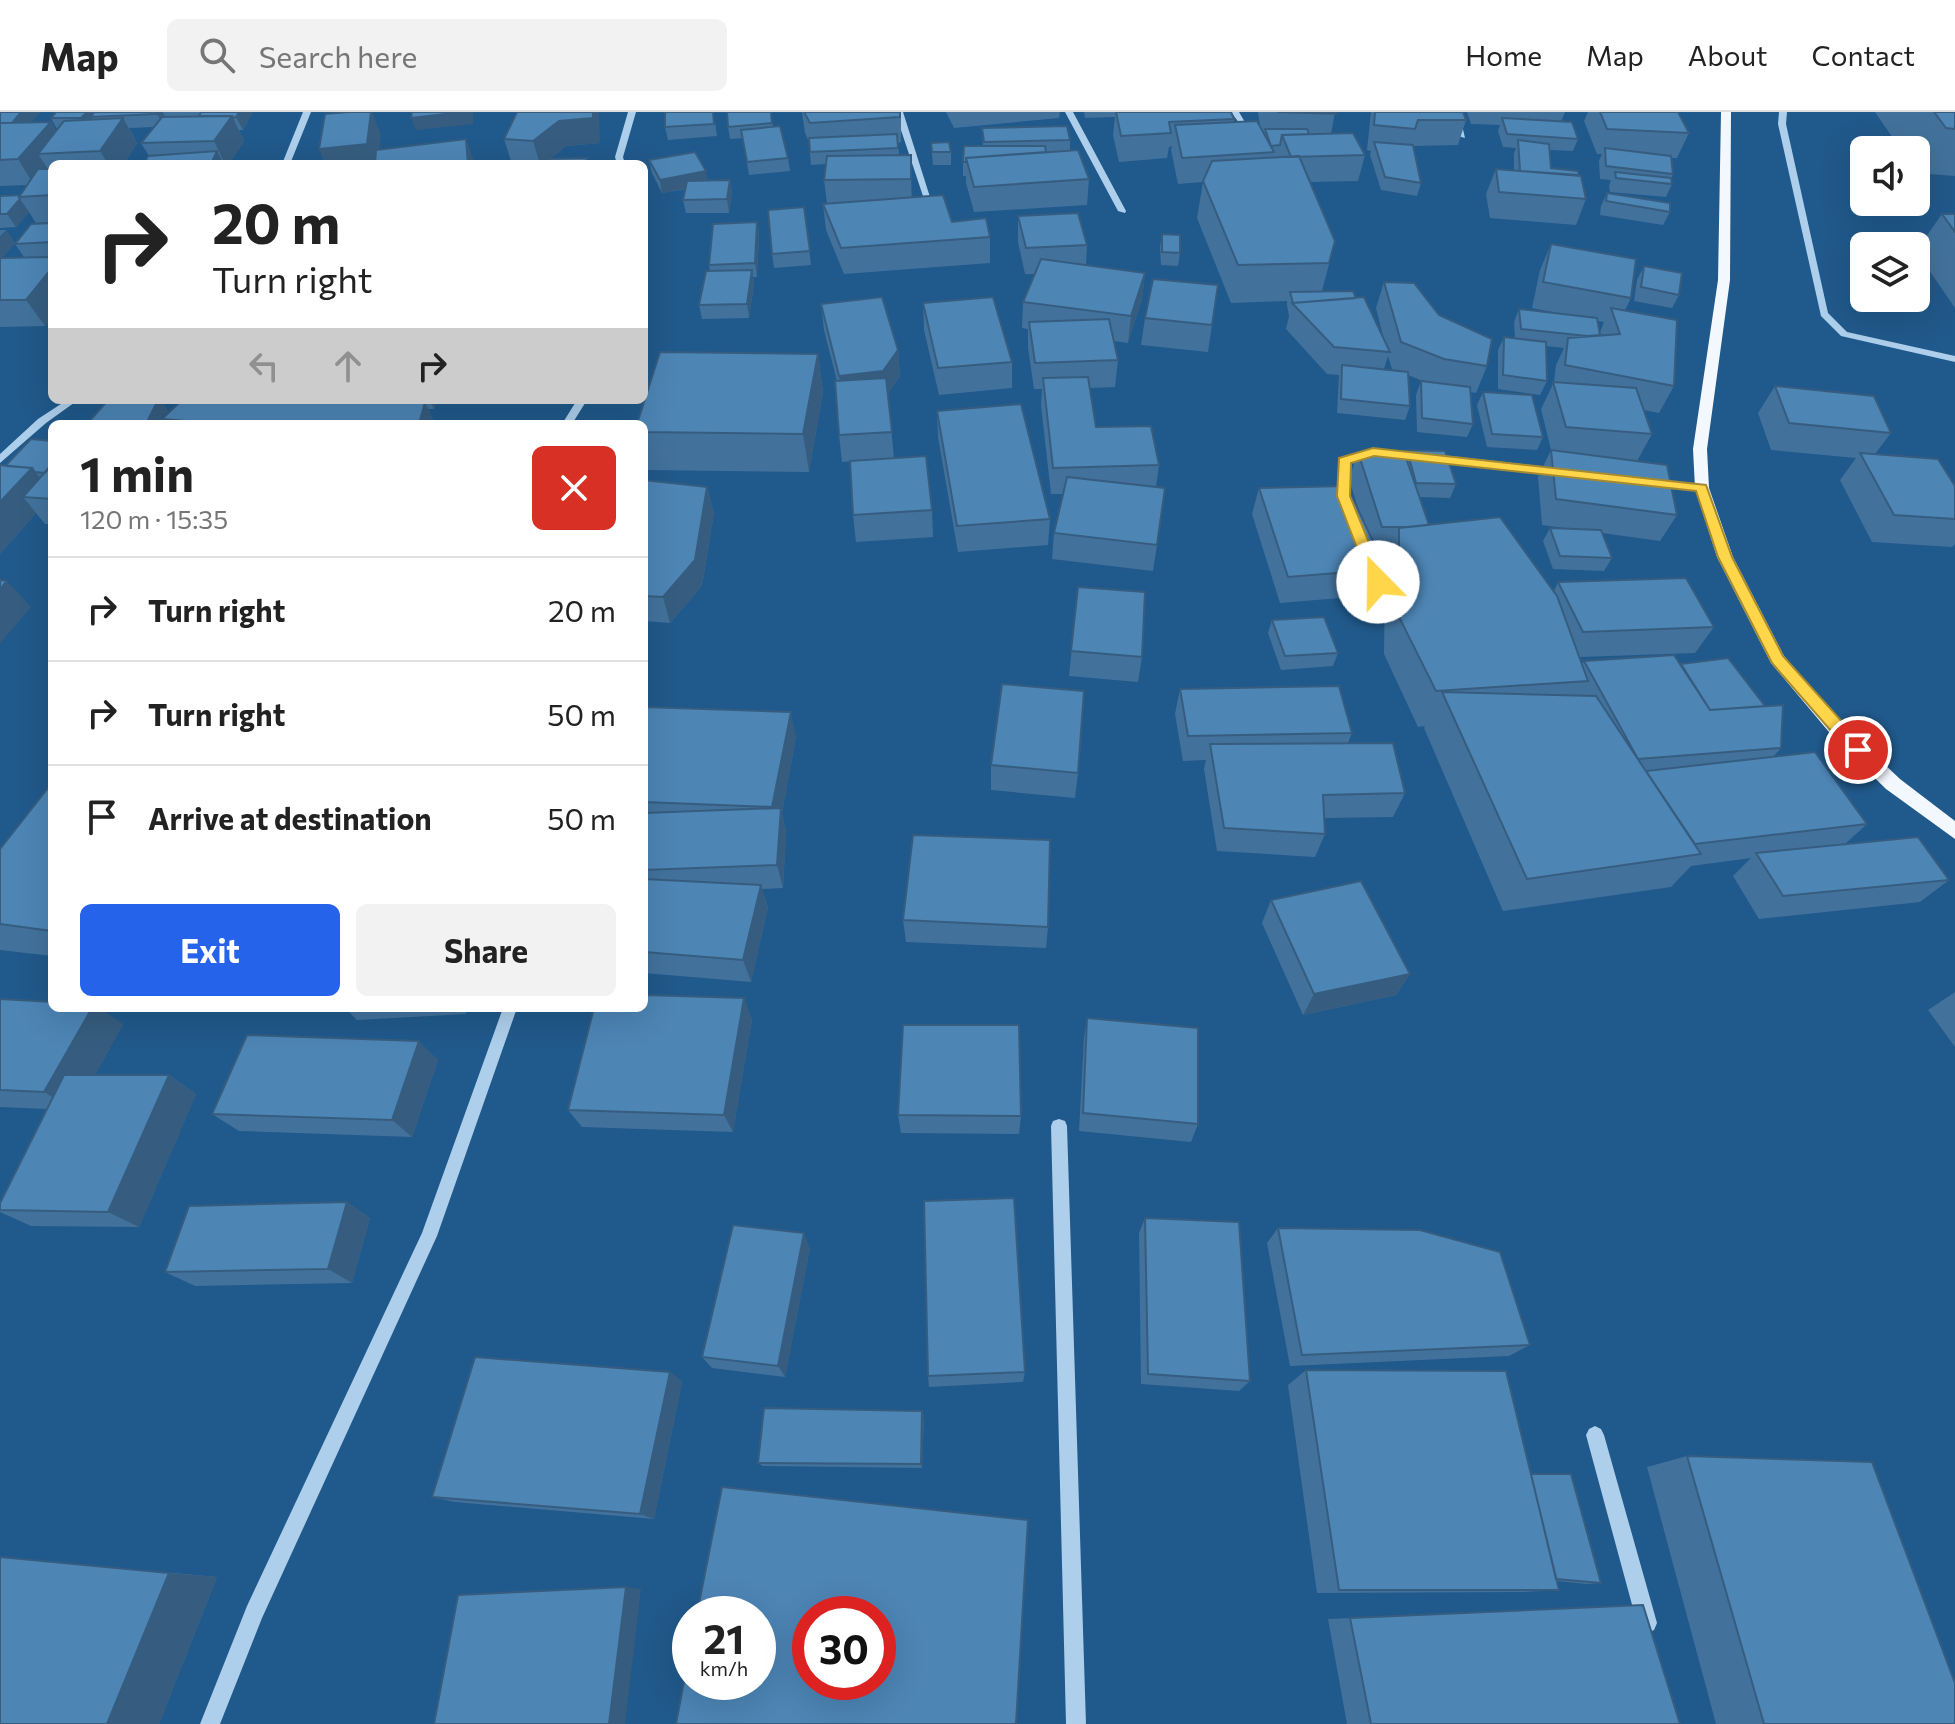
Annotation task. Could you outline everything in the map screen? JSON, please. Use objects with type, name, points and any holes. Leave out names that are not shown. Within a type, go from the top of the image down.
[{"type":"main road","points":[[1726,112],[1724,280],[1700,449],[1702,488],[1725,557],[1777,659],[1840,733],[1893,784],[1955,831]]},
{"type":"street","points":[[288,160],[307,112]]},
{"type":"street","points":[[620,160],[632,112]]},
{"type":"street","points":[[899,112],[933,215]]},
{"type":"street","points":[[1069,112],[1122,211]]},
{"type":"street","points":[[1235,112],[1243,122]]},
{"type":"street","points":[[1455,112],[1462,136]]},
{"type":"street","points":[[1783,112],[1782,124],[1824,314],[1844,334],[1955,359]]},
{"type":"street","points":[[0,460],[42,421],[67,404]]},
{"type":"street","points":[[1349,510],[1343,496],[1344,460],[1373,452],[1386,453]]},
{"type":"street","points":[[1424,456],[1578,474]]},
{"type":"street","points":[[1640,481],[1702,488]]},
{"type":"street","points":[[210,1724],[254,1613],[429,1236],[509,1012]]},
{"type":"street","points":[[1059,1126],[1076,1724]]},
{"type":"street","points":[[1595,1435],[1654,1648]]},
{"type":"building","points":[[0,112],[21,112],[12,123],[0,123]]},
{"type":"building","points":[[56,112],[87,112],[81,118],[51,118]]},
{"type":"building","points":[[94,112],[158,112],[91,117]]},
{"type":"building","points":[[201,112],[239,112],[233,118],[199,116]]},
{"type":"building","points":[[371,112],[367,144],[319,149],[325,114]]},
{"type":"building","points":[[412,112],[462,112],[411,118]]},
{"type":"building","points":[[517,112],[593,112],[593,118],[559,121],[533,141],[504,139]]},
{"type":"building","points":[[665,112],[713,112],[714,124],[665,127]]},
{"type":"building","points":[[727,112],[771,112],[772,123],[728,127]]},
{"type":"building","points":[[804,112],[900,112],[900,117],[810,123]]},
{"type":"building","points":[[1116,112],[1231,112],[1234,119],[1169,122],[1171,133],[1121,136]]},
{"type":"building","points":[[1277,112],[1335,112],[1336,114]]},
{"type":"building","points":[[1375,112],[1463,112],[1466,120],[1418,120],[1415,129],[1374,125]]},
{"type":"building","points":[[1600,112],[1678,112],[1689,133],[1607,129]]},
{"type":"building","points":[[1934,112],[1955,112],[1955,129],[1946,128]]},
{"type":"building","points":[[232,116],[214,141],[141,143],[162,117]]},
{"type":"building","points":[[123,118],[100,151],[38,154],[64,121]]},
{"type":"building","points":[[1502,118],[1572,122],[1578,139],[1507,134]]},
{"type":"building","points":[[1257,121],[1274,152],[1182,158],[1175,125]]},
{"type":"building","points":[[51,122],[18,159],[0,160],[0,123]]},
{"type":"building","points":[[780,126],[788,158],[747,162],[741,130]]},
{"type":"building","points":[[1067,126],[1070,140],[984,142],[982,128]]},
{"type":"building","points":[[1265,129],[1307,129],[1309,134],[1282,135],[1280,145],[1271,146]]},
{"type":"building","points":[[1353,133],[1365,155],[1291,157],[1282,135]]},
{"type":"building","points":[[897,134],[898,148],[810,152],[809,138]]},
{"type":"building","points":[[466,139],[468,160],[375,160],[376,150]]},
{"type":"building","points":[[1518,140],[1549,144],[1551,168],[1578,171],[1579,175],[1520,171]]},
{"type":"building","points":[[949,142],[951,152],[932,152],[931,143]]},
{"type":"building","points":[[1374,142],[1413,145],[1421,183],[1385,177]]},
{"type":"building","points":[[964,146],[1045,146],[1046,152],[966,158],[963,162]]},
{"type":"building","points":[[1605,148],[1671,156],[1673,174],[1606,166]]},
{"type":"building","points":[[1078,150],[1089,179],[974,187],[966,158]]},
{"type":"building","points":[[217,151],[213,160],[146,160],[148,156]]},
{"type":"building","points":[[695,152],[706,171],[660,180],[649,160]]},
{"type":"building","points":[[911,155],[911,179],[824,180],[827,156]]},
{"type":"building","points":[[1299,156],[1335,241],[1329,263],[1238,265],[1203,181],[1212,161]]},
{"type":"building","points":[[587,158],[587,160],[544,159]]},
{"type":"building","points":[[38,169],[48,169],[48,195],[19,197]]},
{"type":"building","points":[[1496,169],[1581,176],[1586,199],[1499,192]]},
{"type":"building","points":[[1615,172],[1671,178],[1672,184],[1616,178]]},
{"type":"building","points":[[730,180],[727,199],[683,200],[687,181]]},
{"type":"building","points":[[1607,193],[1670,203],[1670,212],[1606,201]]},
{"type":"building","points":[[20,195],[7,214],[0,214],[0,196]]},
{"type":"building","points":[[943,195],[952,222],[986,218],[990,237],[841,248],[823,204]]},
{"type":"building","points":[[804,207],[810,251],[772,254],[768,210]]},
{"type":"building","points":[[1078,213],[1087,245],[1026,248],[1018,216]]},
{"type":"building","points":[[1942,214],[1955,214],[1955,232]]},
{"type":"building","points":[[757,222],[755,263],[709,265],[713,224]]},
{"type":"building","points":[[48,223],[48,242],[15,244],[31,224]]},
{"type":"building","points":[[1162,234],[1180,235],[1180,253],[1162,252]]},
{"type":"building","points":[[1551,244],[1636,259],[1631,298],[1543,282]]},
{"type":"building","points":[[48,257],[48,273],[26,300],[0,300],[0,258]]},
{"type":"building","points":[[1041,259],[1145,273],[1131,316],[1023,302]]},
{"type":"building","points":[[1644,266],[1682,273],[1679,295],[1641,287]]},
{"type":"building","points":[[752,270],[747,304],[699,305],[706,271]]},
{"type":"building","points":[[1153,279],[1218,285],[1212,325],[1145,318]]},
{"type":"building","points":[[1384,282],[1414,283],[1439,315],[1492,339],[1487,366],[1444,359],[1401,342]]},
{"type":"building","points":[[1353,291],[1356,298],[1293,303],[1290,292]]},
{"type":"building","points":[[882,297],[898,350],[883,371],[839,376],[821,304]]},
{"type":"building","points":[[993,297],[1012,362],[938,368],[923,303]]},
{"type":"building","points":[[1364,297],[1390,352],[1334,347],[1292,303]]},
{"type":"building","points":[[1611,308],[1677,320],[1674,386],[1565,365],[1568,338],[1620,334]]},
{"type":"building","points":[[1519,309],[1597,318],[1600,335],[1521,329]]},
{"type":"building","points":[[1109,319],[1118,360],[1035,363],[1029,322]]},
{"type":"building","points":[[1504,337],[1546,342],[1547,381],[1503,375]]},
{"type":"building","points":[[660,352],[818,354],[803,434],[648,432],[648,420],[638,420],[643,404],[648,404],[648,390]]},
{"type":"building","points":[[1342,365],[1408,372],[1410,406],[1341,399]]},
{"type":"building","points":[[1088,377],[1096,427],[1151,426],[1159,465],[1053,468],[1043,378]]},
{"type":"building","points":[[886,378],[892,432],[839,435],[835,381]]},
{"type":"building","points":[[1421,381],[1470,387],[1473,424],[1422,418]]},
{"type":"building","points":[[1553,382],[1636,388],[1652,434],[1566,427]]},
{"type":"building","points":[[1775,386],[1874,396],[1891,433],[1789,423]]},
{"type":"building","points":[[1483,392],[1532,395],[1543,437],[1492,434]]},
{"type":"building","points":[[104,404],[156,404],[148,420],[90,420]]},
{"type":"building","points":[[178,404],[424,404],[420,420],[162,419]]},
{"type":"building","points":[[1021,404],[1050,519],[957,526],[937,411]]},
{"type":"building","points":[[31,439],[48,441],[48,469],[45,473],[35,472],[32,468],[5,466]]},
{"type":"building","points":[[1407,450],[1445,451],[1456,484],[1416,483]]},
{"type":"building","points":[[1551,450],[1667,465],[1677,515],[1556,499]]},
{"type":"building","points":[[1358,452],[1404,452],[1429,525],[1382,527]]},
{"type":"building","points":[[1860,453],[1938,459],[1955,486],[1955,519],[1894,515]]},
{"type":"building","points":[[926,456],[932,510],[853,515],[850,461]]},
{"type":"building","points":[[0,465],[32,468],[0,502]]},
{"type":"building","points":[[48,469],[48,499],[23,497]]},
{"type":"building","points":[[1067,477],[1165,488],[1157,545],[1054,533]]},
{"type":"building","points":[[648,480],[707,487],[695,560],[663,597],[648,596]]},
{"type":"building","points":[[1347,486],[1386,569],[1288,577],[1259,488]]},
{"type":"building","points":[[1500,517],[1557,596],[1588,681],[1436,691],[1399,617],[1399,528]]},
{"type":"building","points":[[1550,528],[1601,530],[1612,558],[1560,556]]},
{"type":"building","points":[[1686,578],[1714,627],[1583,632],[1558,582]]},
{"type":"building","points":[[1078,587],[1145,592],[1142,657],[1071,651]]},
{"type":"building","points":[[1324,617],[1338,653],[1285,656],[1272,620]]},
{"type":"building","points":[[1674,655],[1710,710],[1783,705],[1781,748],[1638,759],[1584,661]]},
{"type":"building","points":[[1728,658],[1765,706],[1710,710],[1681,664]]},
{"type":"building","points":[[1002,684],[1084,691],[1078,773],[991,765]]},
{"type":"building","points":[[1339,686],[1352,733],[1188,736],[1180,689]]},
{"type":"building","points":[[1442,692],[1596,696],[1701,854],[1527,879]]},
{"type":"building","points":[[648,707],[791,712],[772,807],[648,802]]},
{"type":"building","points":[[1393,743],[1405,793],[1323,795],[1325,834],[1224,828],[1210,744]]},
{"type":"building","points":[[1815,752],[1867,824],[1695,844],[1646,771]]},
{"type":"building","points":[[48,788],[48,930],[0,924],[0,849]]},
{"type":"building","points":[[781,808],[777,865],[648,870],[648,813]]},
{"type":"building","points":[[913,835],[1050,840],[1048,927],[903,920]]},
{"type":"building","points":[[1918,837],[1949,880],[1783,896],[1756,853]]},
{"type":"building","points":[[648,879],[761,885],[743,960],[648,952]]},
{"type":"building","points":[[1361,881],[1410,974],[1314,994],[1271,900]]},
{"type":"building","points":[[648,995],[744,998],[724,1115],[568,1110],[593,1012],[648,1012]]},
{"type":"building","points":[[0,999],[48,1002],[48,1012],[90,1012],[44,1092],[0,1090]]},
{"type":"building","points":[[1087,1018],[1198,1028],[1198,1124],[1083,1113]]},
{"type":"building","points":[[903,1025],[1019,1025],[1021,1116],[898,1115]]},
{"type":"building","points":[[247,1035],[419,1041],[392,1120],[212,1114]]},
{"type":"building","points":[[64,1075],[169,1075],[108,1212],[0,1210],[0,1203]]},
{"type":"building","points":[[1014,1198],[1025,1372],[928,1376],[924,1201]]},
{"type":"building","points":[[347,1202],[328,1269],[165,1272],[189,1206]]},
{"type":"building","points":[[1145,1218],[1239,1222],[1250,1381],[1148,1374]]},
{"type":"building","points":[[733,1225],[804,1233],[778,1366],[702,1357]]},
{"type":"building","points":[[1278,1228],[1420,1230],[1500,1252],[1530,1345],[1302,1355]]},
{"type":"building","points":[[475,1357],[670,1372],[640,1514],[432,1497]]},
{"type":"building","points":[[1306,1370],[1506,1371],[1559,1590],[1339,1590]]},
{"type":"building","points":[[764,1408],[922,1411],[921,1464],[758,1463]]},
{"type":"building","points":[[1687,1456],[1872,1462],[1955,1683],[1955,1724],[1764,1724]]},
{"type":"building","points":[[1531,1474],[1571,1474],[1601,1583],[1556,1579]]},
{"type":"building","points":[[722,1487],[1028,1520],[1016,1724],[676,1724],[681,1700],[776,1700],[776,1596],[701,1596]]},
{"type":"building","points":[[0,1557],[169,1573],[107,1724],[0,1724]]},
{"type":"building","points":[[626,1587],[609,1724],[434,1724],[458,1595]]},
{"type":"building","points":[[1643,1605],[1680,1724],[1371,1724],[1350,1618]]},
{"type":"route","points":[[1378,582],[1343,496],[1344,460],[1373,452],[1702,488],[1725,557],[1777,659],[1858,750]]}]
